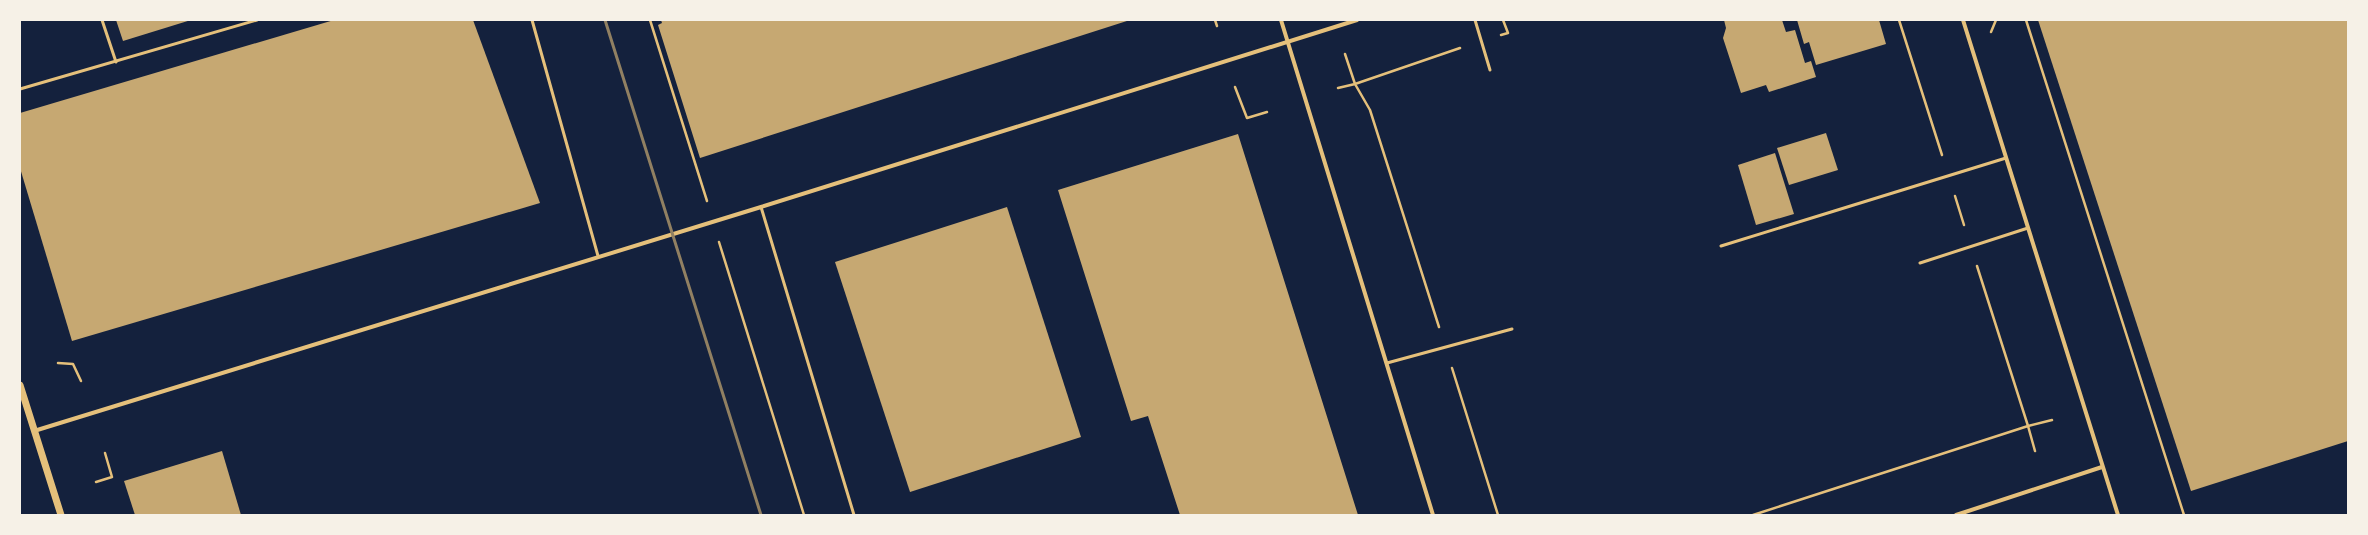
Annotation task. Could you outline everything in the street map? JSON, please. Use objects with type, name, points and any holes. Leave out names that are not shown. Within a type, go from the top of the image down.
[{"type":"street","points":[[1281,20],[1433,515]]},
{"type":"street","points":[[34,431],[761,207],[1357,20]]},
{"type":"street","points":[[1963,20],[2118,515]]},
{"type":"street","points":[[20,386],[61,515]]},
{"type":"street","points":[[1956,515],[2102,467]]},
{"type":"lane","points":[[102,20],[116,62]]},
{"type":"lane","points":[[237,20],[239,25]]},
{"type":"lane","points":[[20,89],[257,20]]},
{"type":"lane","points":[[532,20],[598,256]]},
{"type":"lane","points":[[1475,20],[1490,70]]},
{"type":"lane","points":[[1721,246],[2006,158]]},
{"type":"lane","points":[[761,207],[854,515]]},
{"type":"lane","points":[[1920,263],[2028,228]]},
{"type":"lane","points":[[1387,363],[1512,329]]},
{"type":"path","points":[[650,20],[706,197]]},
{"type":"path","points":[[1215,20],[1217,26]]},
{"type":"path","points":[[1338,88],[1355,84],[1508,33],[1503,20]]},
{"type":"path","points":[[1899,20],[2035,451]]},
{"type":"path","points":[[2026,20],[2184,515]]},
{"type":"path","points":[[1345,54],[1355,84],[1370,110],[1498,515]]},
{"type":"path","points":[[1235,87],[1247,118],[1267,112]]},
{"type":"path","points":[[720,248],[804,515]]},
{"type":"path","points":[[58,363],[73,364],[81,381]]},
{"type":"path","points":[[1753,515],[2028,426],[2052,420]]},
{"type":"path","points":[[96,482],[112,477],[105,453]]},
{"type":"building","points":[[116,20],[191,20],[123,41]]},
{"type":"building","points":[[334,20],[473,20],[540,203],[72,341],[20,168],[20,113]]},
{"type":"building","points":[[661,20],[1130,20],[700,158],[658,25],[662,23]]},
{"type":"building","points":[[1724,20],[1782,20],[1786,32],[1795,30],[1805,63],[1811,61],[1816,77],[1769,92],[1766,85],[1741,93],[1723,38],[1726,28]]},
{"type":"building","points":[[1797,20],[1879,20],[1886,44],[1816,65],[1809,42],[1804,44]]},
{"type":"building","points":[[2038,20],[2348,20],[2348,441],[2191,491]]},
{"type":"building","points":[[1826,133],[1838,170],[1789,185],[1777,148]]},
{"type":"building","points":[[1238,134],[1358,515],[1180,515],[1148,416],[1131,421],[1058,190]]},
{"type":"building","points":[[1775,153],[1794,214],[1756,225],[1738,165]]},
{"type":"building","points":[[1007,207],[1081,437],[910,492],[835,262]]},
{"type":"building","points":[[222,451],[241,515],[135,515],[124,481]]},
{"type":"railway","points":[[605,20],[761,515]]}]
